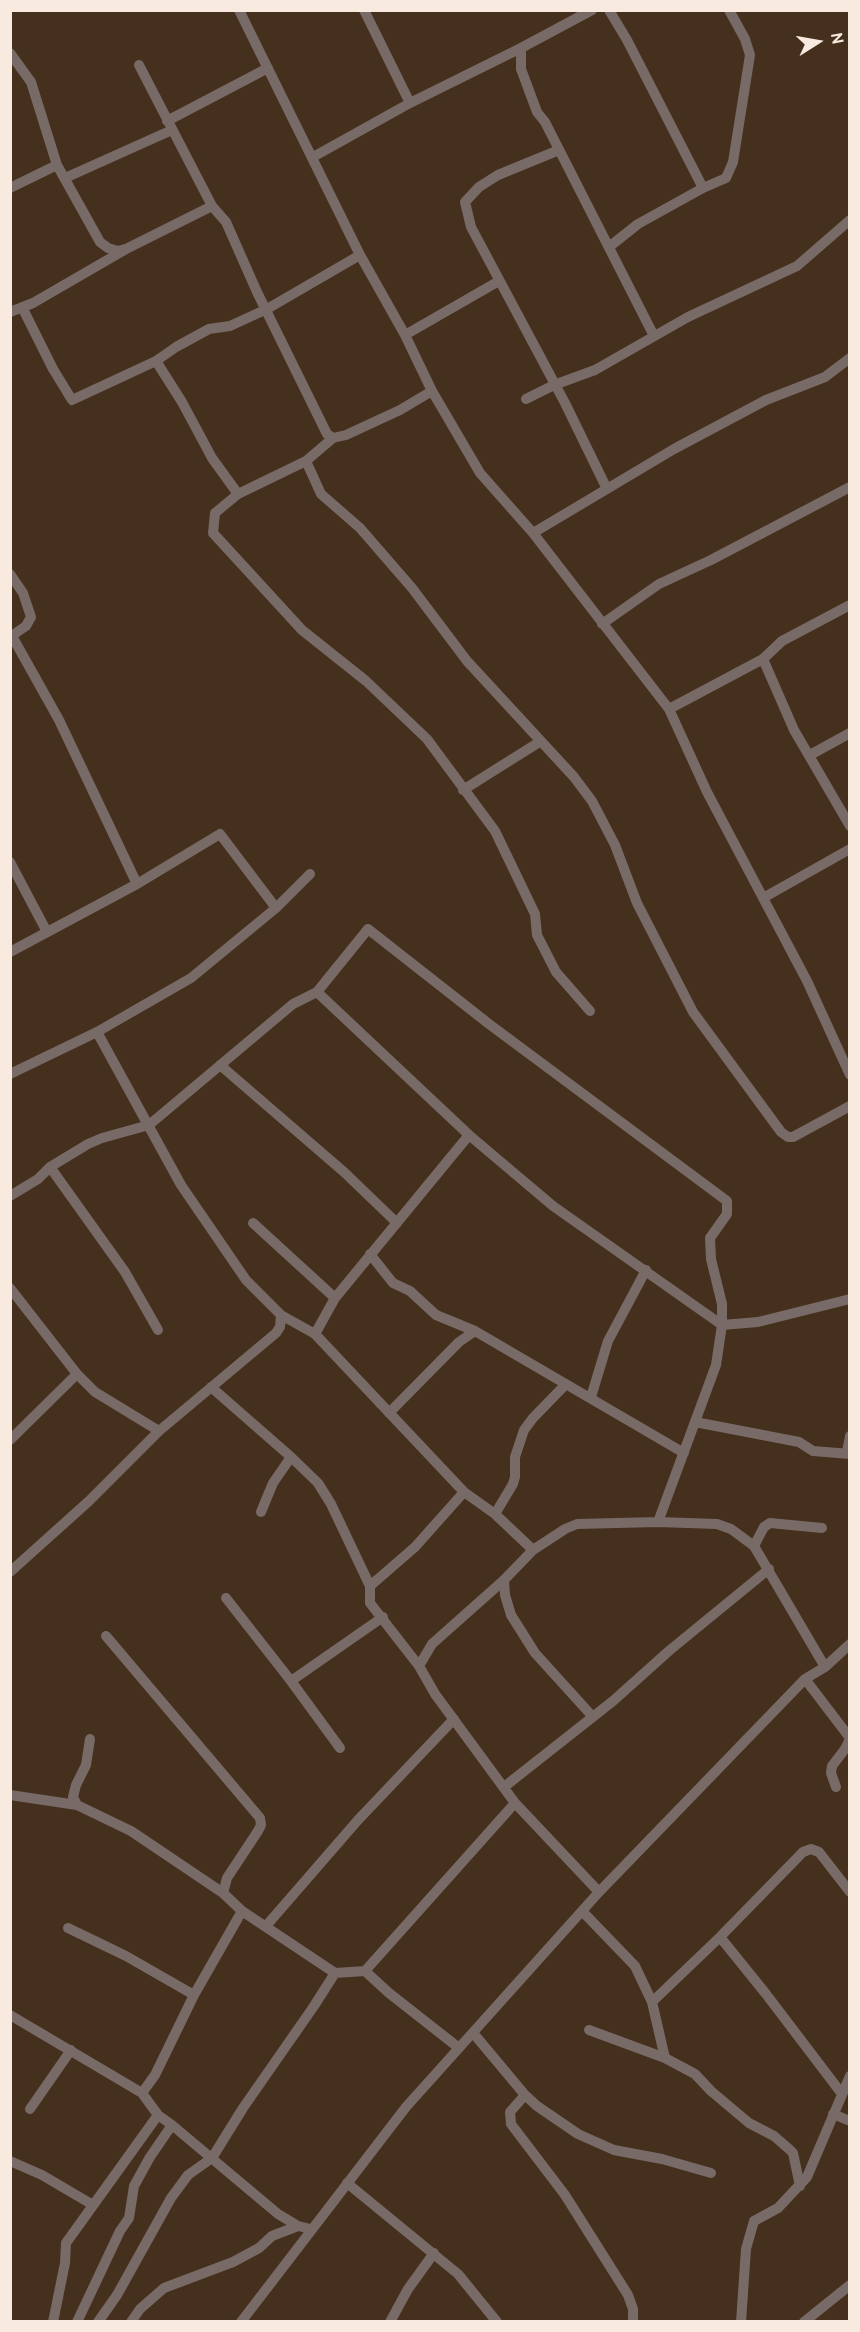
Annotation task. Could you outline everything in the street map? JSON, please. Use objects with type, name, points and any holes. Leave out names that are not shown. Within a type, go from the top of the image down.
[{"type":"street","points":[[239,10],[360,255],[405,335],[432,391],[480,473],[533,534],[669,709],[707,792],[807,981],[849,1075]]},
{"type":"street","points":[[364,10],[410,103]]},
{"type":"street","points":[[313,157],[410,103],[592,10]]},
{"type":"street","points":[[609,10],[627,40],[703,188]]},
{"type":"street","points":[[609,247],[638,224],[726,178],[733,162],[750,55],[745,39],[729,10]]},
{"type":"street","points":[[521,48],[521,69],[532,101],[546,122],[558,150],[654,336]]},
{"type":"street","points":[[10,53],[31,82],[57,165],[100,242],[118,251],[128,248]]},
{"type":"street","points":[[139,65],[212,206],[226,222],[257,292],[327,434],[333,438]]},
{"type":"street","points":[[65,178],[169,125],[268,68]]},
{"type":"street","points":[[558,150],[498,175],[479,187],[465,202],[471,227],[607,489]]},
{"type":"street","points":[[10,188],[57,165]]},
{"type":"street","points":[[10,312],[128,248],[212,206]]},
{"type":"street","points":[[526,399],[554,385],[595,370],[688,317],[797,266],[849,220]]},
{"type":"street","points":[[22,307],[53,369],[72,400],[156,361],[209,329],[238,323],[267,309],[360,255]]},
{"type":"street","points":[[405,335],[499,281]]},
{"type":"street","points":[[533,534],[674,449],[766,400],[825,377],[849,358]]},
{"type":"street","points":[[156,361],[182,402],[212,458],[238,494]]},
{"type":"street","points":[[432,391],[389,416],[333,438],[306,461],[238,494],[215,513],[213,533],[302,630],[366,681],[427,739],[495,831],[535,914],[537,935],[556,972],[590,1011]]},
{"type":"street","points":[[306,461],[321,494],[360,528],[412,588],[466,661],[541,741],[592,801],[615,845],[637,903],[693,1012],[781,1132],[788,1137],[793,1137],[849,1106]]},
{"type":"street","points":[[602,624],[659,584],[711,560],[849,487]]},
{"type":"street","points":[[10,574],[23,593],[30,617],[26,626],[11,637],[58,720],[137,884]]},
{"type":"street","points":[[669,709],[763,660],[782,641],[849,605]]},
{"type":"street","points":[[763,660],[794,730],[849,826]]},
{"type":"street","points":[[810,755],[849,733]]},
{"type":"street","points":[[463,790],[541,741]]},
{"type":"street","points":[[10,952],[137,884],[220,834],[276,908]]},
{"type":"street","points":[[763,897],[849,849]]},
{"type":"street","points":[[10,862],[47,932]]},
{"type":"street","points":[[10,1074],[97,1032],[191,978],[276,908],[310,874]]},
{"type":"street","points":[[10,1196],[38,1179],[50,1167],[102,1138],[149,1125],[293,1004],[317,993],[368,929],[498,1031],[727,1201],[727,1214],[710,1238],[711,1259],[722,1304],[722,1325],[716,1365],[658,1522]]},
{"type":"street","points":[[317,993],[469,1135],[553,1206],[722,1325],[758,1322],[849,1299]]},
{"type":"street","points":[[97,1032],[181,1185],[246,1280],[283,1320],[315,1334],[464,1492],[495,1514],[533,1550]]},
{"type":"street","points":[[220,1065],[344,1172],[397,1223]]},
{"type":"street","points":[[315,1334],[335,1298],[469,1135]]},
{"type":"street","points":[[50,1167],[124,1272],[158,1330]]},
{"type":"street","points":[[252,1222],[335,1298]]},
{"type":"street","points":[[370,1254],[393,1283],[410,1291],[436,1315],[475,1331],[684,1453]]},
{"type":"street","points":[[591,1397],[608,1341],[646,1270]]},
{"type":"street","points":[[11,1290],[77,1374],[95,1392],[159,1431]]},
{"type":"street","points":[[10,1572],[89,1501],[159,1431],[276,1333],[283,1320]]},
{"type":"street","points":[[389,1413],[459,1342],[475,1331]]},
{"type":"street","points":[[10,1440],[77,1374]]},
{"type":"street","points":[[495,1514],[516,1478],[515,1457],[524,1430],[566,1384]]},
{"type":"street","points":[[211,1387],[318,1483],[331,1504],[370,1586],[370,1603],[419,1666],[435,1694],[515,1803],[599,1892]]},
{"type":"street","points":[[695,1422],[799,1442],[813,1451],[848,1453],[849,1436]]},
{"type":"street","points":[[261,1512],[273,1483],[291,1457]]},
{"type":"street","points":[[370,1586],[415,1547],[464,1492]]},
{"type":"street","points":[[419,1666],[432,1644],[504,1580],[533,1550],[565,1529],[577,1524],[658,1522],[717,1524],[731,1529],[754,1546],[825,1667]]},
{"type":"street","points":[[754,1546],[764,1527],[770,1523],[822,1528]]},
{"type":"street","points":[[504,1787],[614,1701],[670,1650],[769,1569]]},
{"type":"street","points":[[504,1580],[504,1595],[511,1615],[529,1643],[593,1717]]},
{"type":"street","points":[[226,1598],[340,1748]]},
{"type":"street","points":[[291,1681],[382,1617]]},
{"type":"street","points":[[106,1636],[260,1818],[261,1825],[226,1878],[223,1893]]},
{"type":"street","points":[[241,2322],[406,2107],[474,2034],[599,1892],[805,1679],[825,1667],[849,1644]]},
{"type":"street","points":[[805,1679],[849,1738],[845,1749],[832,1766],[831,1773],[836,1786]]},
{"type":"street","points":[[266,1926],[358,1820],[454,1719]]},
{"type":"street","points":[[77,1805],[73,1797],[76,1785],[86,1766],[90,1740]]},
{"type":"street","points":[[10,1795],[77,1805],[130,1831],[223,1893],[242,1911],[335,1973],[365,1971],[515,1803]]},
{"type":"street","points":[[652,2002],[720,1937],[803,1852],[811,1849],[819,1852],[849,1892]]},
{"type":"street","points":[[142,2093],[155,2075],[194,1995],[242,1911]]},
{"type":"street","points":[[582,1911],[635,1965],[652,2002],[664,2058]]},
{"type":"street","points":[[69,1928],[126,1956],[194,1995]]},
{"type":"street","points":[[720,1937],[842,2094]]},
{"type":"street","points":[[365,1971],[389,1993],[459,2048]]},
{"type":"street","points":[[98,2322],[117,2295],[171,2198],[188,2175],[212,2158],[243,2108],[335,1973]]},
{"type":"street","points":[[10,2015],[142,2093],[158,2115],[278,2214],[298,2226],[311,2229]]},
{"type":"street","points":[[589,2030],[664,2058],[695,2074],[711,2091],[749,2123],[774,2136],[793,2153],[800,2186]]},
{"type":"street","points":[[474,2034],[525,2095],[578,2134],[614,2150],[662,2159],[711,2173]]},
{"type":"street","points":[[30,2109],[71,2050]]},
{"type":"street","points":[[741,2322],[746,2249],[754,2221],[778,2208],[807,2177],[849,2076]]},
{"type":"street","points":[[525,2095],[510,2112],[511,2124],[565,2195],[628,2295],[633,2309],[633,2322]]},
{"type":"street","points":[[833,2114],[849,2121]]},
{"type":"street","points":[[53,2322],[65,2263],[66,2244],[158,2115]]},
{"type":"street","points":[[77,2322],[120,2231],[129,2218],[134,2186],[172,2125]]},
{"type":"street","points":[[10,2161],[42,2175],[93,2205]]},
{"type":"street","points":[[347,2183],[459,2274],[497,2322]]},
{"type":"street","points":[[131,2322],[140,2309],[164,2288],[233,2262],[259,2248],[273,2236],[298,2226]]},
{"type":"street","points":[[390,2322],[408,2289],[434,2253]]},
{"type":"street","points":[[804,2322],[849,2284]]}]
